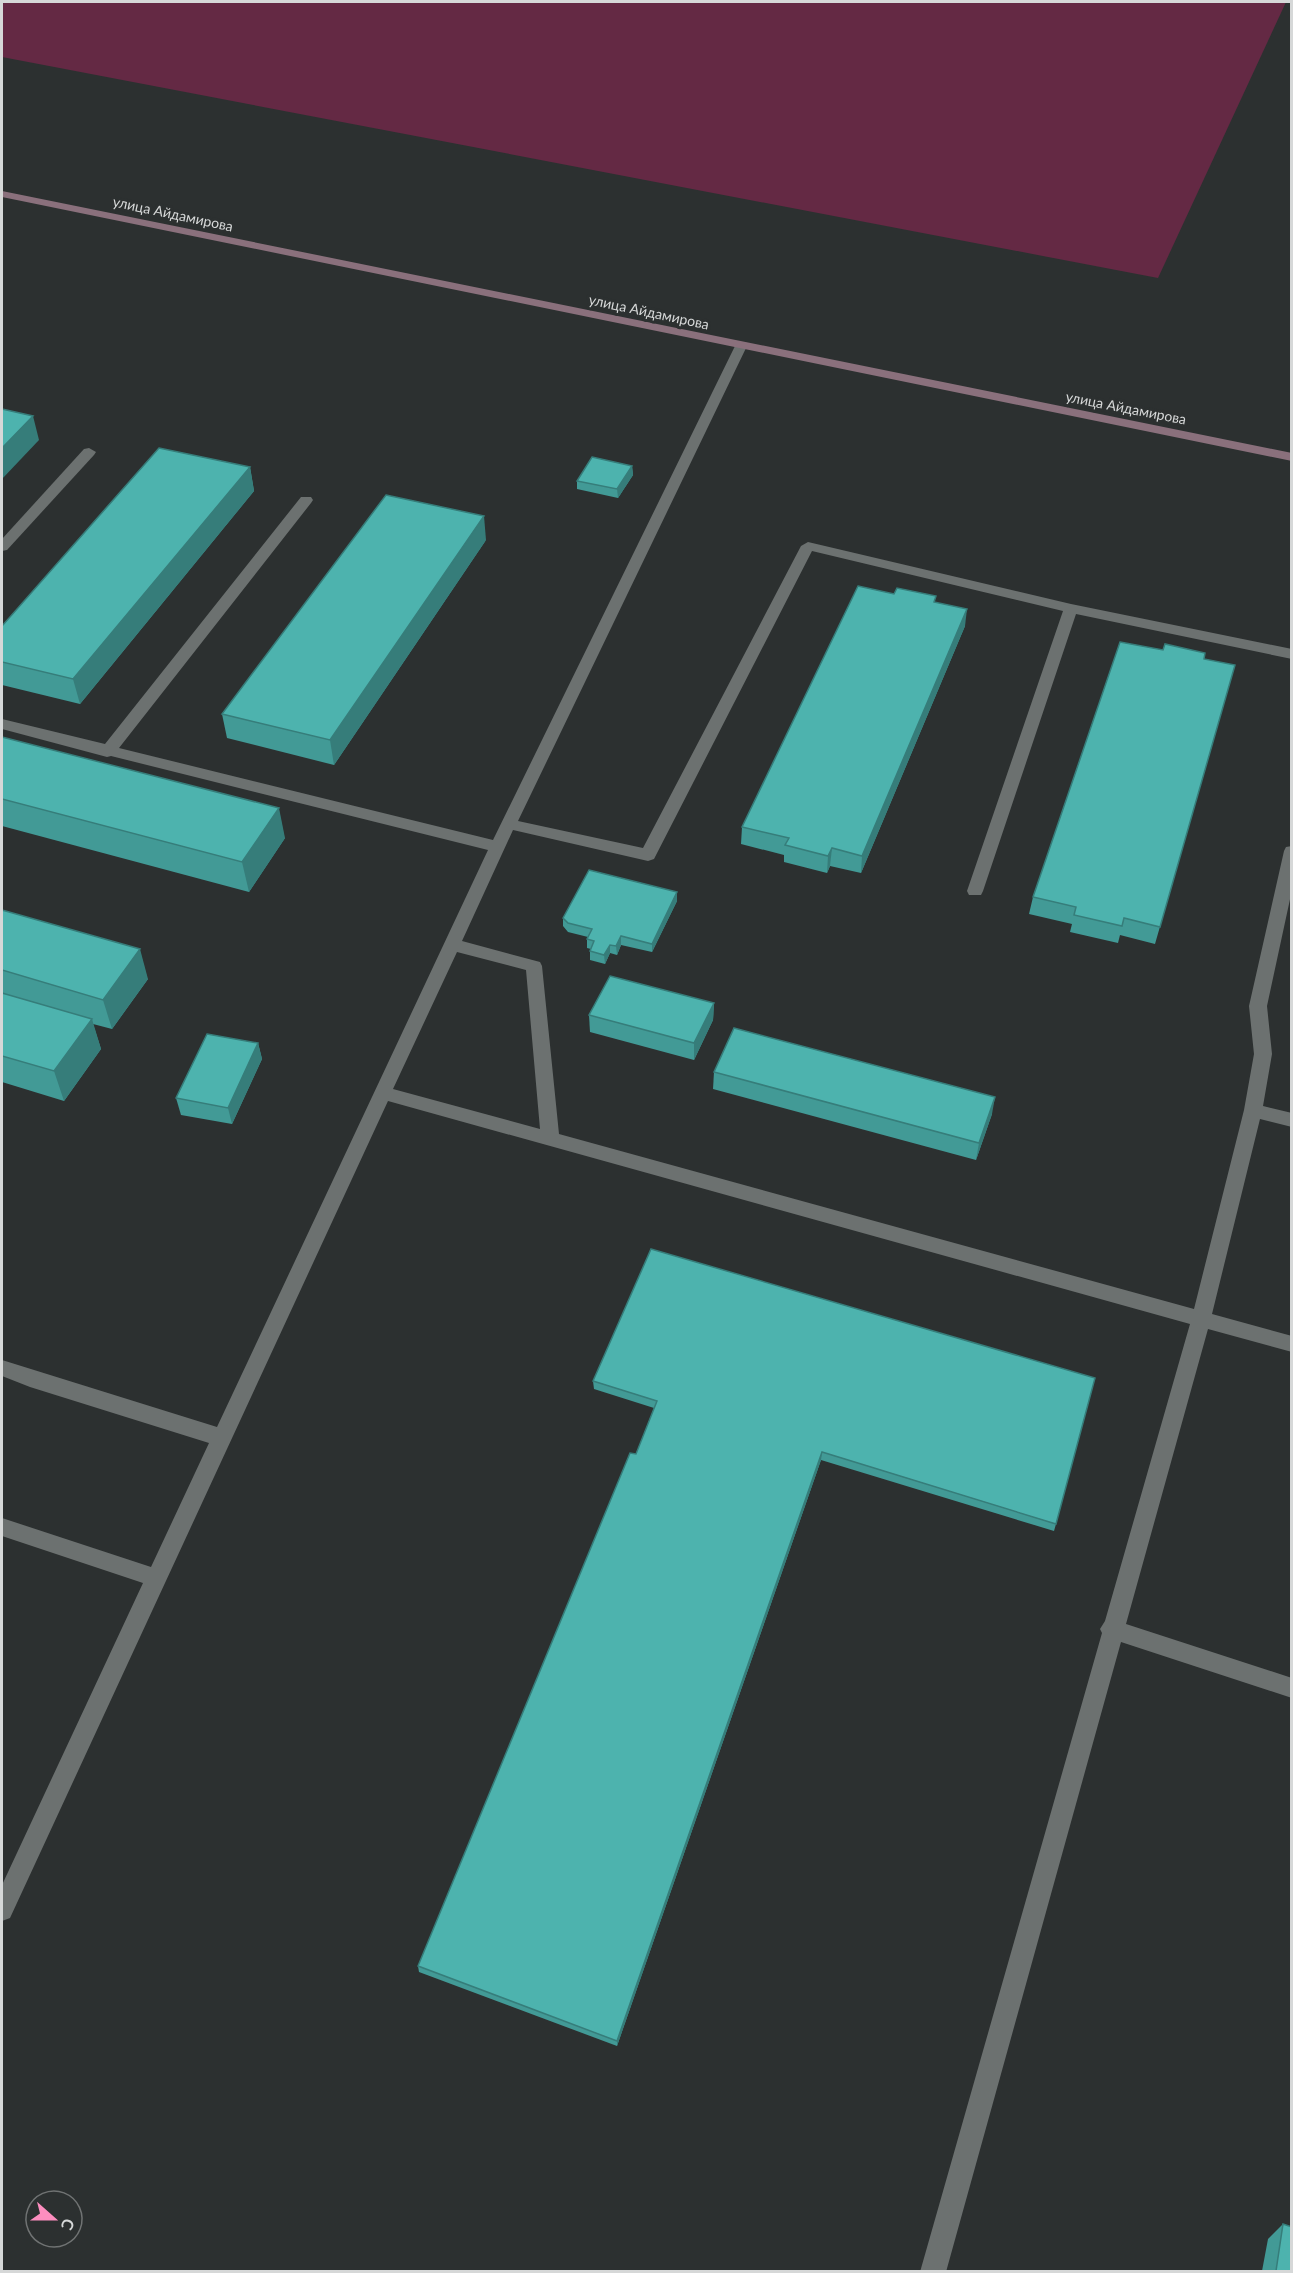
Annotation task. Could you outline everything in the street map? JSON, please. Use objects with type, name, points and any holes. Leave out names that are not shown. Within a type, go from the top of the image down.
[{"type":"main road","name":"улица Айдамирова","points":[[2,194],[1292,457]]},
{"type":"lane","points":[[2,1910],[508,824],[741,346]]},
{"type":"lane","points":[[2,547],[89,452]]},
{"type":"lane","points":[[107,752],[306,500]]},
{"type":"lane","points":[[508,824],[648,855],[808,546],[1071,608],[1292,654]]},
{"type":"lane","points":[[975,891],[1071,608]]},
{"type":"lane","points":[[2,724],[107,752],[498,847]]},
{"type":"lane","points":[[933,2271],[1111,1629],[1201,1318],[1253,1110],[1263,1053],[1257,1006],[1292,850]]},
{"type":"lane","points":[[452,945],[534,966],[550,1139]]},
{"type":"lane","points":[[383,1093],[1292,1344]]},
{"type":"lane","points":[[1253,1110],[1292,1120]]},
{"type":"lane","points":[[2,1368],[30,1379],[223,1438]]},
{"type":"lane","points":[[2,1527],[157,1578]]},
{"type":"lane","points":[[1111,1629],[1292,1688]]},
{"type":"shaded area","points":[[2,2],[1286,2],[1158,278],[2,57]]},
{"type":"building","points":[[2,409],[33,416],[2,448]]},
{"type":"building","points":[[159,448],[250,467],[73,679],[2,662],[2,626]]},
{"type":"building","points":[[592,457],[632,466],[617,489],[577,481]]},
{"type":"building","points":[[386,495],[484,516],[330,740],[222,714]]},
{"type":"building","points":[[858,586],[894,594],[897,588],[936,596],[934,602],[967,609],[862,856],[832,848],[828,856],[785,845],[789,838],[742,827]]},
{"type":"building","points":[[1120,642],[1163,650],[1165,644],[1205,653],[1204,659],[1235,665],[1160,927],[1124,918],[1122,926],[1074,915],[1076,907],[1033,897]]},
{"type":"building","points":[[2,737],[279,808],[242,862],[2,799]]},
{"type":"building","points":[[589,870],[677,892],[652,944],[621,936],[616,946],[610,945],[604,955],[590,951],[594,941],[587,939],[592,929],[568,923],[563,918]]},
{"type":"building","points":[[2,910],[140,949],[103,1000],[2,970]]},
{"type":"building","points":[[610,976],[714,1003],[694,1043],[589,1015]]},
{"type":"building","points":[[2,993],[92,1019],[54,1071],[2,1056]]},
{"type":"building","points":[[734,1028],[995,1097],[979,1143],[714,1072]]},
{"type":"building","points":[[207,1034],[258,1043],[228,1108],[176,1098]]},
{"type":"building","points":[[651,1249],[1095,1378],[1056,1524],[822,1452],[617,2041],[418,1966],[630,1453],[636,1454],[657,1401],[593,1381]]},
{"type":"building","points":[[1283,2224],[1292,2227],[1292,2271],[1276,2271]]}]
